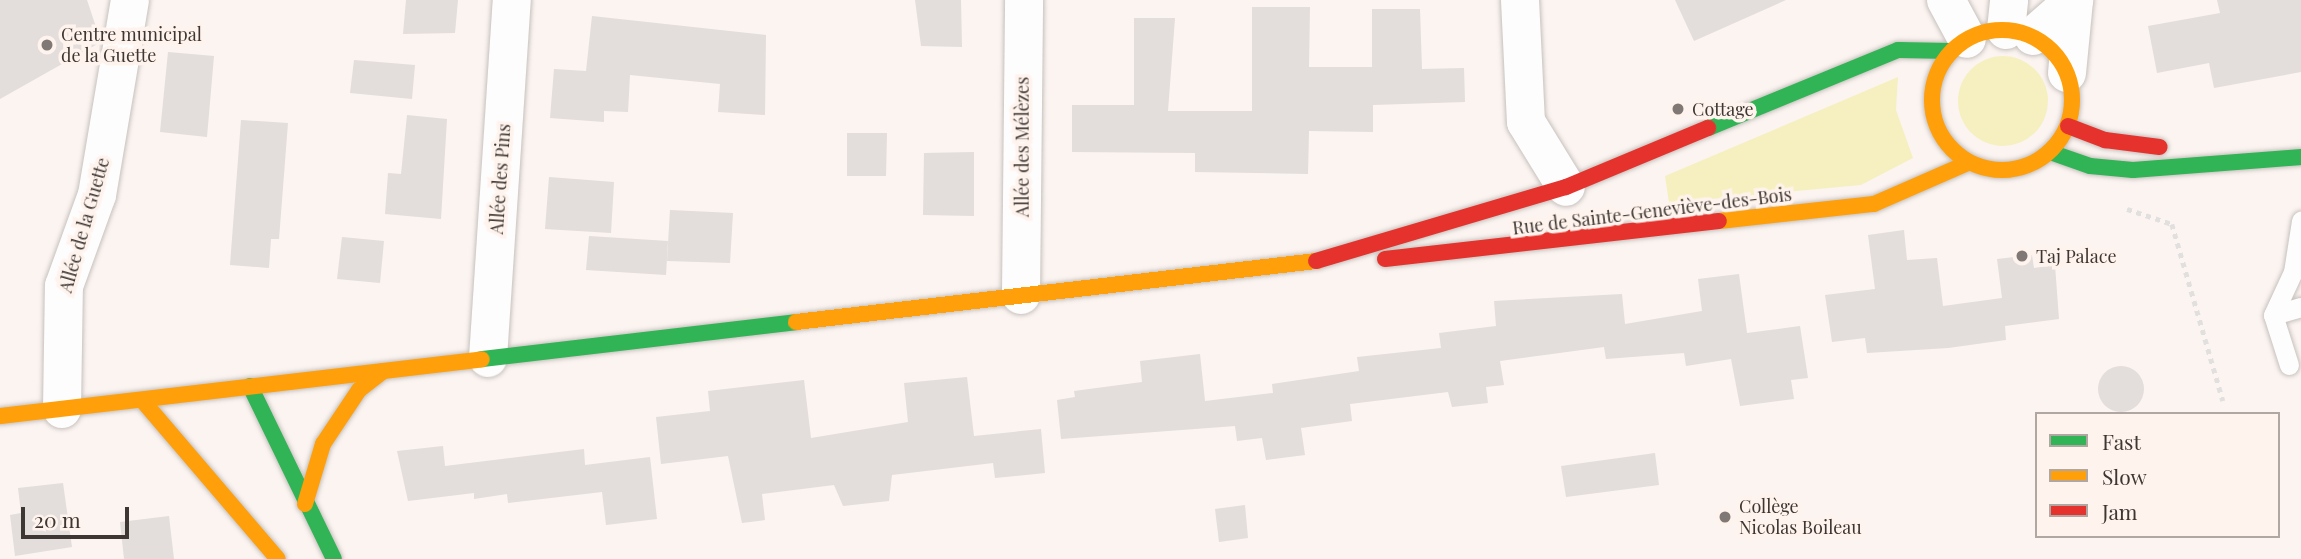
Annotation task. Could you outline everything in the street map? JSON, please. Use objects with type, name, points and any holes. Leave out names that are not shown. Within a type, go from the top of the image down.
[{"type":"main road","points":[[0,416],[1331,259],[1566,187],[1898,50],[1959,45],[2016,22],[2067,73],[2073,94],[2068,126],[2050,152],[2011,171],[1969,163],[1938,132],[1932,111],[1938,69],[1959,45]]},
{"type":"main road","points":[[2068,126],[2105,140],[2183,145]]},
{"type":"main road","points":[[2050,152],[2090,166],[2171,169],[2301,157]]},
{"type":"main road","name":"Rue de Sainte-Geneviève-des-Bois","points":[[1331,259],[1521,247],[1874,204],[1969,163]]},
{"type":"main road","points":[[305,504],[323,444],[359,390],[383,371]]},
{"type":"main road","points":[[250,386],[334,559]]},
{"type":"main road","points":[[142,400],[278,559]]},
{"type":"street","name":"Allée de la Guette","points":[[62,409],[64,286],[97,195],[130,0]]},
{"type":"street","name":"Allée des Pins","points":[[488,358],[512,0]]},
{"type":"street","name":"Allée des Mélèzes","points":[[1021,295],[1024,0]]},
{"type":"street","points":[[1520,0],[1527,122],[1566,187]]},
{"type":"street","points":[[1946,0],[1959,45]]},
{"type":"street","points":[[2016,22],[2074,0],[2067,73]]},
{"type":"lane","points":[[2288,365],[2273,315],[2292,272],[2301,221]]},
{"type":"lane","points":[[2273,315],[2301,307]]},
{"type":"path","points":[[2090,166],[2127,209],[2172,224],[2223,401]]},
{"type":"shaded area","points":[[1994,56],[2012,56],[2028,63],[2041,76],[2048,92],[2048,110],[2041,126],[2028,139],[2012,146],[1994,146],[1978,139],[1965,126],[1958,110],[1958,92],[1965,76],[1978,63]]},
{"type":"shaded area","points":[[1898,77],[1896,110],[1913,158],[1861,185],[1669,203],[1665,176]]},
{"type":"building","name":"Centre municipal de la Guette","points":[[0,0],[87,0],[101,42],[0,99]]},
{"type":"building","points":[[406,0],[458,0],[455,33],[403,34]]},
{"type":"building","points":[[915,0],[961,0],[962,47],[921,46]]},
{"type":"building","points":[[1675,0],[1786,0],[1694,41]]},
{"type":"building","points":[[2217,0],[2301,0],[2301,72],[2214,88],[2209,63],[2157,73],[2148,26],[2220,13]]},
{"type":"building","points":[[1252,7],[1310,7],[1309,67],[1372,67],[1372,9],[1420,9],[1422,69],[1464,68],[1465,102],[1373,105],[1373,132],[1309,131],[1308,174],[1195,172],[1195,153],[1072,152],[1072,105],[1134,105],[1134,18],[1175,18],[1168,111],[1252,111]]},
{"type":"building","points":[[592,16],[766,35],[765,115],[718,112],[720,84],[630,75],[628,112],[604,111],[604,122],[550,118],[554,69],[586,71]]},
{"type":"building","points":[[168,52],[214,56],[207,137],[160,132]]},
{"type":"building","points":[[354,60],[415,65],[412,99],[350,93]]},
{"type":"building","points":[[407,115],[447,119],[441,219],[385,214],[388,173],[401,174]]},
{"type":"building","points":[[241,120],[288,123],[279,239],[271,239],[269,268],[230,265]]},
{"type":"building","points":[[847,133],[887,133],[886,176],[847,176]]},
{"type":"building","points":[[974,152],[974,216],[923,215],[924,153]]},
{"type":"building","points":[[549,177],[614,182],[611,233],[545,229]]},
{"type":"building","points":[[670,210],[733,213],[730,263],[667,261]]},
{"type":"building","points":[[1904,230],[1907,260],[1937,258],[1943,306],[2002,298],[1997,259],[2032,255],[2034,268],[2055,265],[2059,319],[2005,326],[2006,340],[1948,348],[1867,353],[1865,338],[1832,342],[1825,295],[1875,289],[1868,235]]},
{"type":"building","points":[[589,236],[668,241],[666,275],[586,270]]},
{"type":"building","points":[[342,237],[384,241],[380,283],[337,279]]},
{"type":"building","points":[[1739,274],[1747,333],[1800,326],[1808,378],[1791,380],[1794,399],[1740,406],[1731,359],[1686,366],[1684,353],[1606,359],[1604,347],[1500,361],[1504,385],[1486,387],[1488,403],[1452,407],[1448,392],[1350,404],[1352,421],[1301,428],[1305,455],[1266,460],[1262,438],[1237,441],[1235,426],[1061,439],[1057,400],[1075,397],[1074,391],[1142,382],[1140,361],[1200,354],[1205,401],[1273,393],[1272,384],[1359,371],[1357,357],[1441,348],[1439,333],[1496,326],[1494,301],[1622,294],[1625,324],[1702,311],[1698,279]]},
{"type":"building","points":[[2121,366],[2137,373],[2144,389],[2137,405],[2121,412],[2105,405],[2098,389],[2105,373]]},
{"type":"building","points":[[967,377],[974,436],[1041,429],[1045,473],[995,478],[993,463],[892,475],[889,501],[843,506],[834,485],[762,494],[765,520],[742,523],[728,456],[661,464],[656,417],[710,411],[708,391],[804,380],[811,438],[908,422],[904,383]]},
{"type":"building","points":[[443,446],[445,466],[584,449],[585,465],[650,457],[657,519],[606,525],[602,492],[508,503],[507,494],[474,499],[474,493],[408,501],[397,451]]},
{"type":"building","points":[[1655,453],[1659,485],[1566,497],[1561,466]]},
{"type":"building","points":[[63,483],[72,547],[15,556],[10,515],[21,513],[18,488]]},
{"type":"building","points":[[1245,505],[1248,538],[1219,542],[1215,509]]},
{"type":"building","points":[[169,516],[174,559],[124,559],[120,522]]},
{"type":"traffic: fast","points":[[1708,128],[1898,50],[1951,51]]},
{"type":"traffic: fast","points":[[2050,152],[2090,166],[2133,170],[2301,157]]},
{"type":"traffic: fast","points":[[482,359],[796,322]]},
{"type":"traffic: fast","points":[[250,386],[334,559]]},
{"type":"traffic: slow","points":[[2002,30],[2029,35],[2052,50],[2067,73],[2072,100],[2067,127],[2052,150],[2029,165],[2002,170],[1975,165],[1952,150],[1937,127],[1932,100],[1937,73],[1952,50],[1975,35],[2002,30]]},
{"type":"traffic: slow","points":[[1719,221],[1874,204],[1968,163]]},
{"type":"traffic: slow","points":[[796,322],[1316,261]]},
{"type":"traffic: slow","points":[[0,416],[482,359]]},
{"type":"traffic: slow","points":[[305,504],[323,444],[359,390],[383,371]]},
{"type":"traffic: slow","points":[[142,400],[278,559]]},
{"type":"traffic: jam","points":[[2068,126],[2105,140],[2160,147]]},
{"type":"traffic: jam","points":[[1316,261],[1566,187],[1708,128]]},
{"type":"traffic: jam","points":[[1385,259],[1719,221]]},
{"type":"place","name":"Centre municipal de la Guette","points":[[47,45]]},
{"type":"place","name":"Cottage","points":[[1678,109]]},
{"type":"place","name":"Taj Palace","points":[[2022,256]]},
{"type":"place","name":"Collège Nicolas Boileau","points":[[1725,517]]}]
